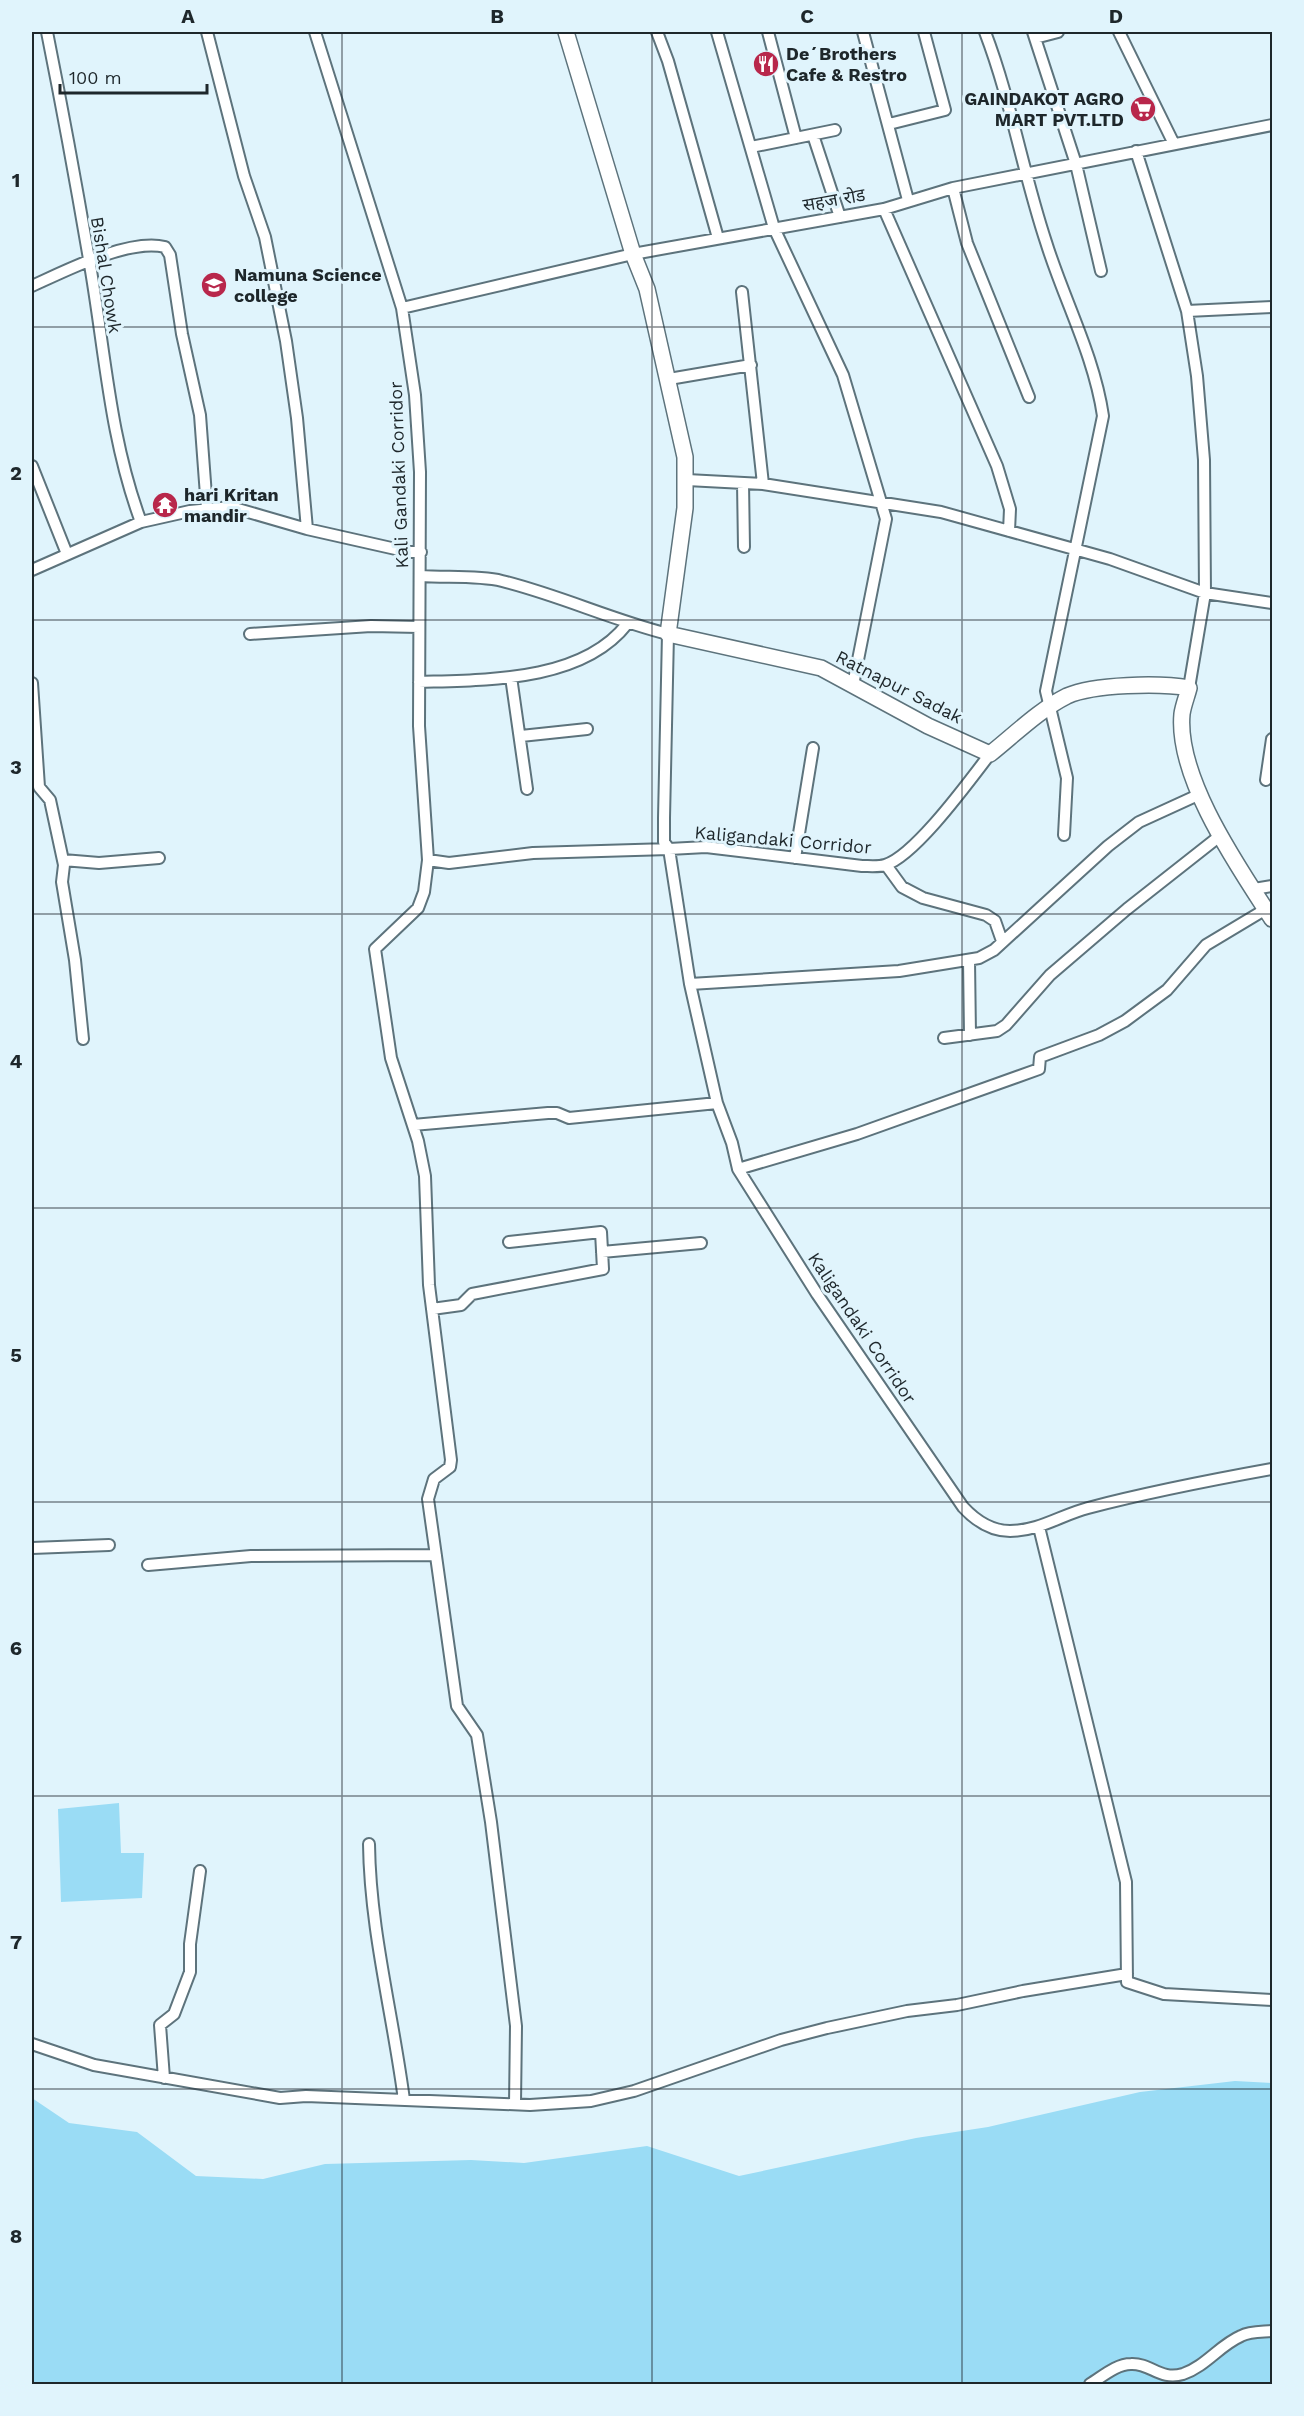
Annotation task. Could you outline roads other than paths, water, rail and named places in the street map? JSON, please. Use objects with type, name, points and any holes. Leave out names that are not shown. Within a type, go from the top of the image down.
[{"type":"main road","points":[[566,32],[633,254],[647,289],[680,425],[687,480],[668,634]]},
{"type":"main road","name":"Ratnapur Sadak","points":[[668,634],[821,668],[928,726],[990,754]]},
{"type":"main road","points":[[990,754],[1049,707],[1068,696],[1087,690],[1167,684],[1190,688],[1182,715],[1184,742],[1198,795],[1269,914]]},
{"type":"street","name":"Bishal Chowk","points":[[47,32],[89,260],[109,395],[128,487],[141,522]]},
{"type":"street","points":[[207,32],[244,176],[265,237],[286,341],[297,418],[307,529]]},
{"type":"street","name":"Kali Gandaki Corridor","points":[[315,32],[402,308],[414,389],[420,472],[419,726],[428,860],[424,892],[418,908],[375,949],[391,1058],[413,1125]]},
{"type":"street","points":[[657,32],[668,61],[718,238]]},
{"type":"street","points":[[717,32],[774,228],[843,375],[886,519],[853,685]]},
{"type":"street","points":[[768,32],[796,138]]},
{"type":"street","points":[[863,32],[908,200]]},
{"type":"street","points":[[889,124],[945,110],[924,32]]},
{"type":"street","points":[[985,32],[1001,76],[1046,243],[1065,291],[1100,395],[1103,416],[1046,691],[1067,778],[1064,835]]},
{"type":"street","points":[[1058,32],[1034,35],[1076,164],[1101,271]]},
{"type":"street","points":[[1119,32],[1174,144]]},
{"type":"street","name":"सहज रोड","points":[[402,308],[633,254],[884,209],[953,188],[1272,125]]},
{"type":"street","points":[[751,147],[836,130]]},
{"type":"street","points":[[813,135],[840,217]]},
{"type":"street","points":[[1136,151],[1161,221],[1187,311],[1194,346],[1204,460],[1205,593],[1190,688]]},
{"type":"street","points":[[953,188],[967,243],[1029,397]]},
{"type":"street","points":[[884,209],[997,466],[1010,509],[1009,531]]},
{"type":"street","points":[[32,286],[89,260],[156,245],[165,247],[170,255],[182,334],[200,415],[207,509]]},
{"type":"street","points":[[742,292],[752,365],[763,484]]},
{"type":"street","points":[[1187,311],[1272,308]]},
{"type":"street","points":[[669,380],[752,365]]},
{"type":"street","points":[[32,466],[67,554]]},
{"type":"street","points":[[687,480],[763,484],[941,512],[1110,559],[1205,593],[1272,603]]},
{"type":"street","points":[[742,483],[744,547]]},
{"type":"street","points":[[32,570],[141,522],[207,509],[231,507],[307,529],[409,552],[421,552]]},
{"type":"street","points":[[420,576],[500,580],[573,603],[627,624],[668,634],[664,842],[669,849]]},
{"type":"street","points":[[419,682],[511,677],[545,672],[601,647],[627,624]]},
{"type":"street","points":[[250,634],[371,627],[419,627]]},
{"type":"street","points":[[511,677],[527,789]]},
{"type":"street","points":[[32,683],[39,787],[50,800],[63,860],[62,882],[75,960],[83,1039]]},
{"type":"street","points":[[520,736],[587,729]]},
{"type":"street","points":[[1266,780],[1272,739]]},
{"type":"street","points":[[795,858],[813,748]]},
{"type":"street","name":"Kaligandaki Corridor","points":[[428,860],[449,862],[532,853],[706,847],[862,866],[886,865],[910,848],[940,818],[990,754]]},
{"type":"street","points":[[690,984],[899,971],[969,960],[994,950],[1108,846],[1139,822],[1198,795]]},
{"type":"street","points":[[944,1038],[997,1031],[1006,1025],[1050,975],[1127,909],[1221,835]]},
{"type":"street","name":"Kaligandaki Corridor","points":[[669,849],[690,984],[717,1103],[732,1143],[738,1169],[817,1294],[963,1507],[973,1518],[990,1528],[1009,1531],[1039,1527],[1086,1508],[1272,1469]]},
{"type":"street","points":[[63,860],[99,863],[159,858]]},
{"type":"street","points":[[886,865],[902,887],[923,898],[986,915],[995,921],[1002,941]]},
{"type":"street","points":[[1254,889],[1272,886]]},
{"type":"street","points":[[738,1169],[857,1134],[1039,1069],[1040,1058],[1099,1035],[1125,1021],[1167,990],[1206,945],[1269,914]]},
{"type":"street","points":[[969,960],[970,1035]]},
{"type":"street","points":[[515,2104],[516,2026],[491,1821],[477,1735],[457,1706],[428,1499],[435,1479],[450,1467],[451,1460],[432,1309],[425,1176],[413,1125],[548,1113],[557,1113],[569,1118],[717,1103]]},
{"type":"street","points":[[432,1309],[461,1305],[472,1294],[603,1269],[601,1232],[509,1242]]},
{"type":"street","points":[[602,1252],[701,1243]]},
{"type":"street","points":[[1039,1527],[1126,1882],[1127,1982],[1164,1994],[1272,2000]]},
{"type":"street","points":[[32,1548],[109,1545]]},
{"type":"street","points":[[148,1565],[251,1556],[436,1555]]},
{"type":"street","points":[[369,1844],[377,1940],[392,2015],[404,2100]]},
{"type":"street","points":[[164,2078],[160,2025],[174,2014],[190,1972],[190,1944],[200,1871]]},
{"type":"street","points":[[32,2044],[94,2066],[280,2098],[306,2096],[515,2104],[591,2101],[610,2097],[781,2040],[827,2028],[907,2011],[957,2005],[1023,1991],[1127,1974]]},
{"type":"street","points":[[1090,2385],[1117,2368],[1130,2364],[1142,2365],[1170,2377],[1184,2373],[1204,2364],[1241,2336],[1272,2331]]},
{"type":"place","name":"De´Brothers Cafe & Restro","points":[[766,64]]},
{"type":"place","name":"GAINDAKOT AGRO MART PVT.LTD","points":[[1143,109]]},
{"type":"place","name":"Namuna Science college","points":[[214,285]]},
{"type":"place","name":"hari Kritan mandir","points":[[165,505]]}]
